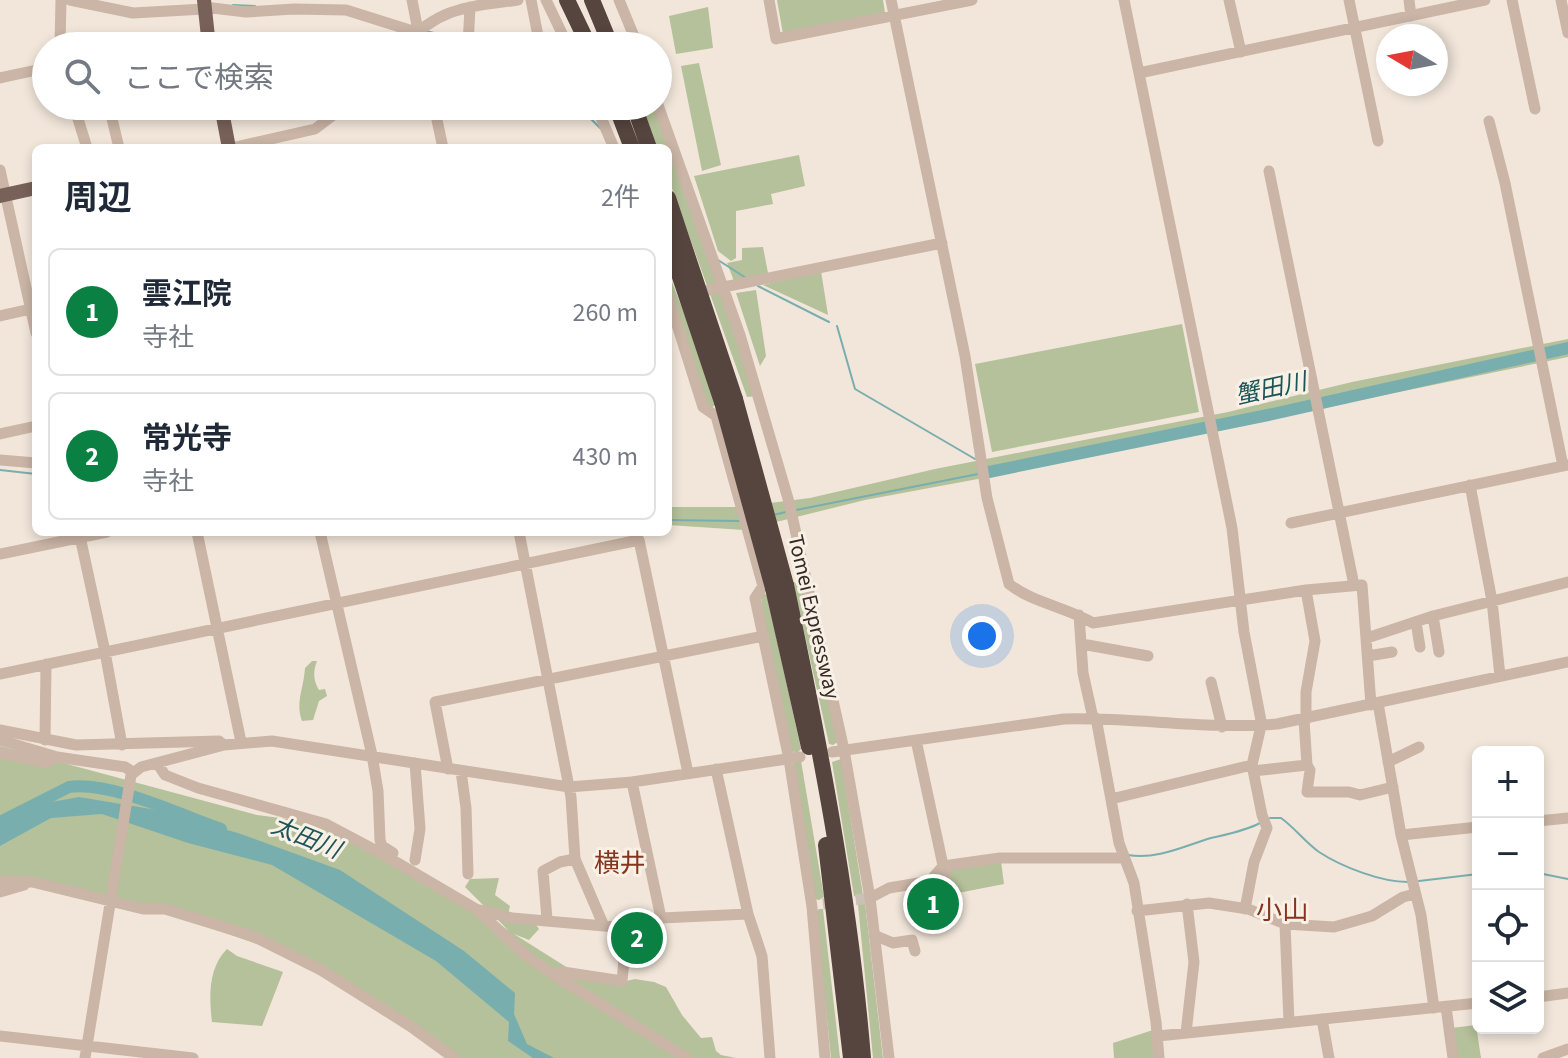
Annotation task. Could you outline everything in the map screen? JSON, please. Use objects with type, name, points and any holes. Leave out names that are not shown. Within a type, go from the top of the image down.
[{"type":"highway","points":[[567,0],[584,32]]},
{"type":"highway","points":[[575,0],[586,32]]},
{"type":"highway","points":[[592,0],[605,32]]},
{"type":"highway","points":[[620,120],[626,144]]},
{"type":"highway","points":[[639,120],[648,144]]},
{"type":"highway","name":"Tomei Expressway","points":[[672,213],[817,732],[844,887],[863,1058]]},
{"type":"highway","name":"Tomei Expressway","points":[[672,253],[723,404]]},
{"type":"highway","name":"Tomei Expressway","points":[[774,586],[825,837],[851,1058]]},
{"type":"main road","points":[[204,5],[207,32]]},
{"type":"main road","points":[[224,120],[229,144]]},
{"type":"main road","points":[[3,195],[32,189]]},
{"type":"street","points":[[60,32],[61,0]]},
{"type":"street","points":[[70,0],[133,13],[204,5],[246,12],[346,10],[417,31],[445,13],[518,0]]},
{"type":"street","points":[[412,0],[417,31]]},
{"type":"street","points":[[531,0],[537,32]]},
{"type":"street","points":[[546,0],[561,32]]},
{"type":"street","points":[[619,0],[632,32]]},
{"type":"street","points":[[769,0],[778,39],[972,0]]},
{"type":"street","points":[[891,0],[965,356],[987,498],[1009,584],[1018,591],[1093,623],[1306,590],[1362,585],[1374,704],[1453,1058]]},
{"type":"street","points":[[1124,0],[1232,528],[1244,632],[1261,726],[1252,768],[1267,828],[1254,862],[1245,909]]},
{"type":"street","points":[[1229,0],[1241,52]]},
{"type":"street","points":[[1349,0],[1378,141]]},
{"type":"street","points":[[1409,0],[1411,16]]},
{"type":"street","points":[[1139,73],[1485,0]]},
{"type":"street","points":[[1512,0],[1535,109]]},
{"type":"street","points":[[1561,0],[1568,33]]},
{"type":"street","points":[[469,32],[470,7]]},
{"type":"street","points":[[0,78],[32,71]]},
{"type":"street","points":[[78,120],[86,144]]},
{"type":"street","points":[[112,120],[118,144]]},
{"type":"street","points":[[248,144],[315,129],[327,120]]},
{"type":"street","points":[[437,120],[442,144]]},
{"type":"street","points":[[606,120],[624,144]]},
{"type":"street","points":[[663,120],[671,144]]},
{"type":"street","points":[[1291,523],[1566,466],[1489,121]]},
{"type":"street","points":[[672,148],[758,396],[789,502],[870,898],[889,1058]]},
{"type":"street","points":[[0,170],[3,195],[32,305]]},
{"type":"street","points":[[1269,171],[1354,585]]},
{"type":"street","points":[[672,177],[681,175]]},
{"type":"street","points":[[709,290],[942,243]]},
{"type":"street","points":[[672,305],[703,407],[758,396]]},
{"type":"street","points":[[0,316],[32,309]]},
{"type":"street","points":[[723,404],[716,416],[747,524],[774,586]]},
{"type":"street","points":[[0,434],[32,427]]},
{"type":"street","points":[[0,460],[32,463]]},
{"type":"street","points":[[1470,485],[1492,601],[1500,676]]},
{"type":"street","points":[[0,554],[75,536]]},
{"type":"street","points":[[79,536],[122,745]]},
{"type":"street","points":[[198,536],[241,742]]},
{"type":"street","points":[[321,536],[372,755],[382,846],[406,861],[421,876]]},
{"type":"street","points":[[520,536],[569,787],[575,859],[603,924]]},
{"type":"street","points":[[0,674],[639,540],[688,773]]},
{"type":"street","points":[[806,576],[774,586],[755,598],[794,758],[817,906],[825,1058]]},
{"type":"street","points":[[1367,638],[1433,616],[1568,582]]},
{"type":"street","points":[[1306,590],[1315,641],[1306,692],[1307,765],[1310,770],[1307,792],[1360,795],[1393,787]]},
{"type":"street","points":[[1079,615],[1085,689],[1094,718],[1123,858],[1134,883],[1159,1058]]},
{"type":"street","points":[[1433,616],[1439,652]]},
{"type":"street","points":[[1416,622],[1420,647]]},
{"type":"street","points":[[468,874],[466,808],[435,702],[764,636]]},
{"type":"street","points":[[1082,644],[1148,656]]},
{"type":"street","points":[[1368,656],[1392,652]]},
{"type":"street","points":[[838,751],[1036,722],[1094,718],[1222,727],[1261,726],[1305,720],[1568,662]]},
{"type":"street","points":[[45,740],[46,664]]},
{"type":"street","points":[[1211,682],[1222,727]]},
{"type":"street","points":[[0,730],[76,745],[219,741],[224,745]]},
{"type":"street","points":[[0,740],[57,757],[125,767],[132,774]]},
{"type":"street","points":[[916,740],[950,898]]},
{"type":"street","points":[[132,774],[157,763],[224,745],[272,741],[569,787],[632,782],[794,758]]},
{"type":"street","points":[[1388,762],[1419,747]]},
{"type":"street","points":[[0,753],[46,763],[57,757]]},
{"type":"street","points":[[157,763],[165,775],[198,788],[326,824],[421,876],[476,909],[529,958],[687,1058]]},
{"type":"street","points":[[415,763],[420,829],[415,860]]},
{"type":"street","points":[[1111,799],[1252,768],[1307,765]]},
{"type":"street","points":[[716,769],[748,914],[762,956],[770,1058]]},
{"type":"street","points":[[86,1052],[132,774]]},
{"type":"street","points":[[632,782],[661,918]]},
{"type":"street","points":[[1544,820],[1568,818]]},
{"type":"street","points":[[1401,835],[1472,828]]},
{"type":"street","points":[[870,898],[889,888],[930,881],[943,866],[1000,858],[1123,858]]},
{"type":"street","points":[[547,919],[543,871],[560,862],[575,859]]},
{"type":"street","points":[[0,881],[110,895],[143,909],[165,909],[253,936],[321,970],[410,1026],[454,1058]]},
{"type":"street","points":[[0,892],[28,883]]},
{"type":"street","points":[[1137,911],[1209,903],[1245,909],[1285,924],[1334,927],[1372,916],[1403,897],[1415,894]]},
{"type":"street","points":[[1186,1033],[1194,962],[1187,904]]},
{"type":"street","points":[[476,909],[512,918],[627,928],[661,918],[748,914]]},
{"type":"street","points":[[1285,924],[1289,1022]]},
{"type":"street","points":[[554,975],[563,972],[622,981],[627,928]]},
{"type":"street","points":[[874,935],[893,943],[912,940],[915,951]]},
{"type":"street","points":[[1544,996],[1568,993]]},
{"type":"street","points":[[1158,1036],[1472,1004]]},
{"type":"street","points":[[1322,1019],[1329,1058]]},
{"type":"street","points":[[0,1036],[86,1052],[193,1058]]},
{"type":"street","points":[[1543,1058],[1568,1049]]},
{"type":"green space","points":[[777,0],[883,0],[885,13],[783,34]]},
{"type":"green space","points":[[708,7],[713,48],[676,54],[669,16]]},
{"type":"green space","points":[[699,63],[721,165],[702,171],[681,66]]},
{"type":"green space","points":[[647,120],[661,120],[669,144],[656,144]]},
{"type":"green space","points":[[672,151],[758,396],[747,397],[672,188]]},
{"type":"green space","points":[[799,155],[805,186],[771,194],[773,204],[736,211],[736,258],[731,261],[718,251],[694,176]]},
{"type":"green space","points":[[763,247],[768,273],[734,281],[727,263],[742,260],[742,248]]},
{"type":"green space","points":[[821,271],[828,315],[763,285]]},
{"type":"green space","points":[[672,282],[716,395],[715,405],[703,407],[672,314]]},
{"type":"green space","points":[[756,290],[766,356],[760,366],[736,293]]},
{"type":"green space","points":[[1182,324],[1199,412],[992,452],[975,364]]},
{"type":"green space","points":[[1568,339],[1568,357],[865,500],[744,530],[672,525],[672,507],[738,507],[810,498],[935,469],[1228,412],[1352,382]]},
{"type":"green space","points":[[793,582],[804,585],[838,742],[833,745],[829,744]]},
{"type":"green space","points":[[761,594],[767,595],[801,749],[797,753],[792,751],[762,618]]},
{"type":"green space","points":[[312,661],[317,661],[314,676],[317,686],[319,690],[325,689],[327,696],[319,701],[313,720],[302,721],[300,695],[305,668]]},
{"type":"green space","points":[[0,746],[257,815],[326,824],[508,930],[465,887],[470,879],[499,878],[495,895],[510,906],[508,914],[539,929],[529,940],[514,934],[579,975],[613,984],[635,979],[666,987],[682,1015],[701,1038],[712,1037],[716,1051],[736,1058],[456,1058],[297,958],[147,906],[41,885],[0,893]]},
{"type":"green space","points":[[841,759],[863,895],[859,898],[854,896],[832,762]]},
{"type":"green space","points":[[801,761],[824,897],[819,900],[814,899],[793,762]]},
{"type":"green space","points":[[1001,861],[1004,884],[953,894],[948,868]]},
{"type":"green space","points":[[860,902],[865,903],[883,1058],[873,1058]]},
{"type":"green space","points":[[823,909],[840,1058],[831,1058],[816,912]]},
{"type":"green space","points":[[227,949],[237,956],[283,972],[262,1026],[212,1022],[210,993],[213,974]]},
{"type":"green space","points":[[1472,1025],[1472,1034],[1477,1034],[1481,1058],[1455,1058],[1451,1028]]},
{"type":"green space","points":[[1153,1030],[1155,1058],[1114,1058],[1113,1043]]},
{"type":"water","points":[[79,797],[151,809],[238,833],[340,870],[464,951],[515,993],[514,1014],[527,1044],[554,1058],[533,1058],[508,1041],[509,1022],[436,961],[272,865],[188,843],[102,814],[51,818],[0,846],[0,817],[13,809]]},
{"type":"waterway","points":[[233,5],[255,6]]},
{"type":"waterway","points":[[426,31],[430,32]]},
{"type":"waterway","points":[[592,120],[600,128]]},
{"type":"waterway","points":[[718,260],[746,278]]},
{"type":"waterway","points":[[758,286],[829,322]]},
{"type":"waterway","points":[[837,326],[855,389],[975,459]]},
{"type":"waterway","name":"蟹田川","points":[[984,473],[1268,415],[1568,348]]},
{"type":"waterway","points":[[0,470],[32,474]]},
{"type":"waterway","points":[[796,510],[978,474]]},
{"type":"waterway","points":[[773,515],[786,512]]},
{"type":"waterway","points":[[672,520],[739,521]]},
{"type":"waterway","name":"太田川","points":[[0,822],[69,787],[86,787],[125,794],[221,829]]},
{"type":"waterway","points":[[1270,818],[1281,818],[1328,858],[1362,873],[1408,882]]},
{"type":"waterway","points":[[1128,855],[1160,854],[1260,823]]},
{"type":"waterway","points":[[1544,874],[1568,879]]},
{"type":"waterway","points":[[1419,881],[1472,875]]},
{"type":"tunnel","points":[[823,904],[870,898]]},
{"type":"place","name":"雲江院","points":[[933,904]]},
{"type":"place","name":"常光寺","points":[[637,938]]},
{"type":"district","name":"横井","points":[[620,863]]},
{"type":"district","name":"小山","points":[[1282,910]]}]
